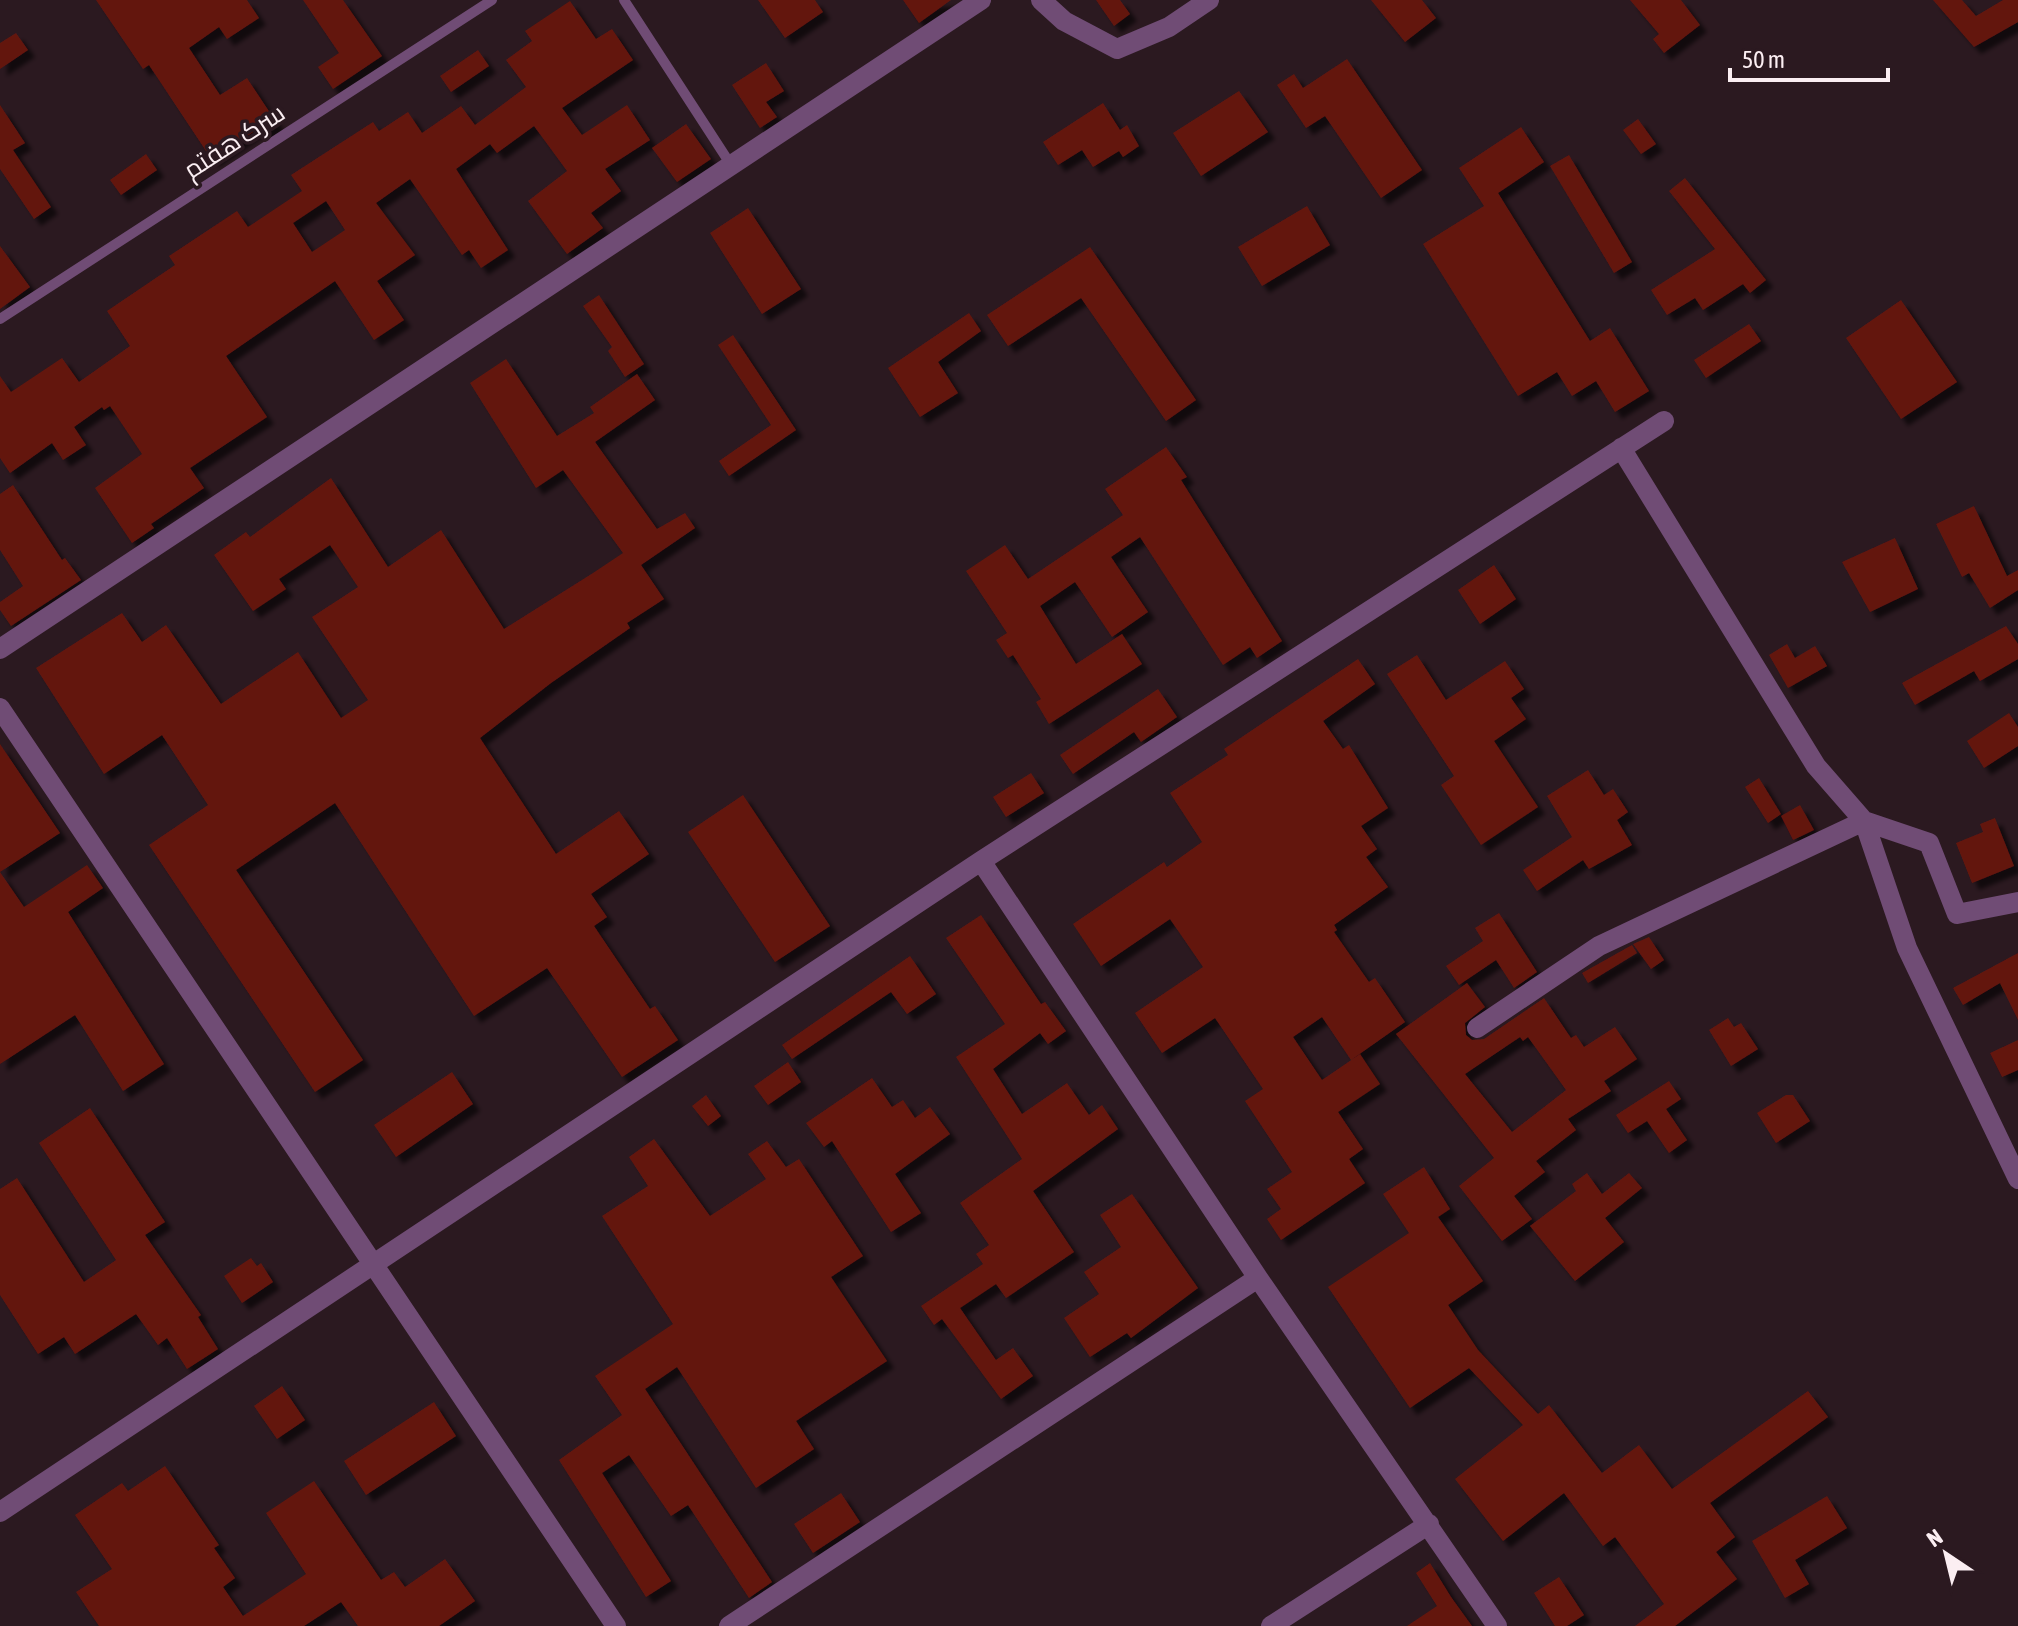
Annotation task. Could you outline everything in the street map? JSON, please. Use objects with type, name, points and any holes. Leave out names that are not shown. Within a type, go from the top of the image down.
[{"type":"street","points":[[0,649],[981,0]]},
{"type":"street","points":[[1041,0],[1064,21],[1117,49],[1169,27],[1209,0]]},
{"type":"street","points":[[0,1512],[981,861],[1664,421]]},
{"type":"street","points":[[1621,448],[1816,766],[1864,821],[1907,948],[2018,1179]]},
{"type":"street","points":[[0,708],[616,1626]]},
{"type":"street","points":[[1477,1028],[1599,946],[1864,821],[1929,843],[1957,914],[2018,902]]},
{"type":"street","points":[[981,861],[1258,1278],[1497,1626]]},
{"type":"street","points":[[729,1626],[1258,1278]]},
{"type":"street","points":[[1271,1626],[1429,1524]]},
{"type":"lane","name":"سرک هفتم","points":[[0,319],[492,0]]},
{"type":"lane","points":[[624,0],[731,165]]},
{"type":"building","points":[[96,0],[247,0],[259,18],[227,39],[219,27],[189,48],[220,95],[247,78],[278,125],[261,137],[256,130],[212,160],[149,65],[143,69]]},
{"type":"building","points":[[303,0],[343,0],[382,56],[333,89],[318,67],[339,53]]},
{"type":"building","points":[[758,0],[815,0],[823,12],[785,38]]},
{"type":"building","points":[[903,0],[951,0],[919,23]]},
{"type":"building","points":[[1096,0],[1120,0],[1130,14],[1114,26]]},
{"type":"building","points":[[1371,0],[1422,0],[1436,18],[1405,42]]},
{"type":"building","points":[[1630,0],[1681,0],[1700,25],[1664,53],[1653,39],[1659,34]]},
{"type":"building","points":[[1933,0],[1962,0],[1976,16],[2003,0],[2018,0],[2018,22],[1974,47]]},
{"type":"building","points":[[570,1],[596,39],[612,29],[633,60],[562,108],[582,135],[627,105],[650,140],[605,169],[621,191],[591,213],[603,228],[567,254],[528,201],[567,171],[534,126],[497,153],[490,144],[456,169],[508,250],[481,268],[469,250],[462,255],[410,179],[376,203],[415,255],[377,281],[404,320],[374,340],[335,281],[226,356],[267,417],[190,468],[204,488],[151,524],[154,528],[132,543],[95,488],[142,454],[110,406],[104,410],[102,407],[74,427],[86,445],[63,460],[52,443],[10,473],[0,458],[0,376],[11,392],[62,358],[79,382],[130,346],[107,311],[175,265],[169,256],[237,211],[248,227],[302,191],[291,175],[373,122],[379,131],[408,112],[422,133],[461,106],[475,125],[526,87],[506,60],[532,41],[525,31]],"holes":[[[326,201],[345,230],[312,252],[293,223]]]},
{"type":"building","points":[[16,33],[28,50],[0,69],[0,43]]},
{"type":"building","points":[[478,50],[489,66],[451,92],[440,76]]},
{"type":"building","points":[[1347,59],[1422,170],[1381,198],[1325,116],[1306,128],[1277,85],[1294,74],[1303,88]]},
{"type":"building","points":[[766,63],[784,91],[766,102],[777,117],[760,128],[732,85]]},
{"type":"building","points":[[1239,91],[1268,132],[1201,176],[1173,133]]},
{"type":"building","points":[[1103,103],[1120,130],[1127,125],[1139,146],[1123,157],[1119,151],[1093,167],[1082,150],[1058,165],[1043,142]]},
{"type":"building","points":[[0,105],[25,143],[13,150],[51,207],[34,219],[0,169]]},
{"type":"building","points":[[1638,119],[1656,144],[1641,154],[1623,130]]},
{"type":"building","points":[[686,124],[711,159],[677,182],[652,148]]},
{"type":"building","points":[[1521,127],[1544,162],[1498,193],[1590,341],[1610,328],[1649,391],[1615,412],[1596,381],[1572,396],[1557,372],[1518,396],[1423,244],[1484,206],[1459,168]]},
{"type":"building","points":[[146,154],[157,170],[121,195],[110,180]]},
{"type":"building","points":[[1569,155],[1632,262],[1614,273],[1550,166]]},
{"type":"building","points":[[1685,178],[1766,280],[1750,293],[1743,284],[1703,310],[1695,298],[1667,315],[1651,290],[1715,249],[1669,191]]},
{"type":"building","points":[[1307,206],[1330,245],[1262,286],[1238,247]]},
{"type":"building","points":[[748,208],[801,289],[762,314],[710,233]]},
{"type":"building","points":[[0,246],[30,287],[0,309]]},
{"type":"building","points":[[1090,247],[1196,400],[1166,421],[1081,298],[1008,346],[987,315]]},
{"type":"building","points":[[599,295],[644,364],[625,377],[608,351],[612,347],[583,306]]},
{"type":"building","points":[[1901,300],[1957,382],[1901,419],[1846,338]]},
{"type":"building","points":[[969,313],[981,331],[938,362],[958,393],[920,417],[888,368]]},
{"type":"building","points":[[1749,324],[1761,341],[1706,378],[1694,360]]},
{"type":"building","points":[[733,335],[796,430],[729,476],[719,461],[771,425],[718,345]]},
{"type":"building","points":[[506,359],[557,436],[594,413],[590,407],[637,374],[655,400],[595,442],[657,529],[685,513],[695,528],[641,565],[664,599],[627,623],[630,628],[480,738],[556,854],[619,811],[649,854],[591,894],[607,917],[594,926],[650,1009],[655,1006],[678,1040],[622,1077],[547,968],[474,1016],[335,803],[236,870],[363,1060],[315,1092],[149,845],[208,805],[162,735],[104,774],[36,668],[122,613],[142,642],[166,625],[221,704],[298,652],[341,718],[368,700],[312,617],[358,587],[330,545],[279,579],[286,589],[253,611],[214,555],[246,532],[250,537],[331,478],[388,567],[441,530],[504,629],[593,573],[623,553],[563,470],[536,488],[470,383]]},
{"type":"building","points":[[1166,447],[1187,477],[1181,480],[1282,641],[1257,658],[1250,647],[1223,665],[1140,537],[1111,557],[1148,612],[1112,637],[1075,582],[1040,606],[1076,664],[1122,634],[1142,664],[1049,724],[1036,702],[1041,699],[1013,655],[1008,658],[996,640],[1007,633],[966,571],[1005,545],[1028,579],[1123,515],[1105,489]]},
{"type":"building","points":[[13,485],[62,560],[65,558],[81,580],[11,626],[0,610],[0,602],[23,586],[0,550],[0,494]]},
{"type":"building","points":[[1974,506],[2007,576],[2018,570],[2018,590],[1990,608],[1969,573],[1962,577],[1936,524]]},
{"type":"building","points":[[1895,538],[1918,589],[1870,612],[1842,562]]},
{"type":"building","points":[[1494,565],[1516,599],[1480,624],[1458,590]]},
{"type":"building","points":[[2006,626],[2018,644],[2018,659],[1980,681],[1974,671],[1915,705],[1902,683]]},
{"type":"building","points":[[1787,644],[1795,658],[1815,646],[1827,666],[1788,688],[1769,655]]},
{"type":"building","points":[[1417,655],[1446,700],[1505,661],[1524,689],[1511,698],[1526,719],[1494,741],[1538,807],[1481,845],[1441,785],[1454,776],[1387,674]]},
{"type":"building","points":[[1358,659],[1375,684],[1323,721],[1343,749],[1349,745],[1388,808],[1361,826],[1377,849],[1366,857],[1388,887],[1334,925],[1337,930],[1334,932],[1369,982],[1375,978],[1405,1022],[1351,1060],[1322,1017],[1293,1037],[1322,1080],[1360,1054],[1380,1084],[1338,1112],[1363,1149],[1349,1159],[1365,1183],[1281,1240],[1267,1219],[1281,1209],[1267,1189],[1292,1172],[1245,1101],[1263,1089],[1215,1018],[1162,1053],[1135,1013],[1203,967],[1170,919],[1101,966],[1073,924],[1164,862],[1167,867],[1202,842],[1170,793],[1228,755],[1224,749]]},
{"type":"building","points":[[1158,689],[1177,717],[1141,742],[1134,732],[1073,774],[1060,755]]},
{"type":"building","points":[[2009,713],[2018,727],[2018,746],[1984,768],[1967,741]]},
{"type":"building","points":[[0,744],[60,833],[0,872]]},
{"type":"building","points":[[1588,770],[1604,795],[1613,789],[1628,812],[1617,820],[1632,845],[1589,869],[1583,860],[1537,891],[1523,870],[1572,837],[1547,796]]},
{"type":"building","points":[[1031,773],[1044,793],[1006,817],[993,797]]},
{"type":"building","points":[[1759,778],[1781,814],[1768,823],[1745,787]]},
{"type":"building","points":[[743,795],[830,926],[775,962],[688,832]]},
{"type":"building","points":[[1800,805],[1814,830],[1793,840],[1781,816]]},
{"type":"building","points":[[1995,818],[2014,866],[1972,883],[1956,843],[1983,832],[1980,824]]},
{"type":"building","points":[[87,865],[103,888],[68,912],[164,1064],[123,1091],[75,1015],[0,1064],[0,872],[24,907]]},
{"type":"building","points":[[1499,913],[1537,972],[1514,988],[1496,960],[1459,985],[1446,966],[1483,941],[1475,928]]},
{"type":"building","points":[[981,915],[1041,1004],[1045,1002],[1066,1031],[1048,1044],[1040,1033],[993,1069],[1022,1114],[1067,1083],[1089,1115],[1102,1105],[1118,1129],[1033,1191],[1074,1252],[1006,1298],[996,1284],[960,1308],[996,1360],[1013,1348],[1033,1376],[1001,1399],[942,1319],[934,1325],[921,1306],[983,1264],[976,1254],[989,1245],[960,1203],[1022,1159],[956,1057],[1005,1024],[946,938]]},
{"type":"building","points":[[1649,937],[1664,960],[1651,969],[1633,944]]},
{"type":"building","points":[[1632,945],[1637,953],[1588,983],[1582,973]]},
{"type":"building","points":[[2018,953],[2018,1020],[2000,983],[1963,1005],[1953,988]]},
{"type":"building","points":[[910,956],[936,994],[907,1014],[891,992],[792,1059],[782,1045]]},
{"type":"building","points":[[1467,983],[1485,1007],[1465,1023],[1466,1035],[1472,1040],[1484,1039],[1544,998],[1571,1038],[1576,1035],[1584,1047],[1615,1027],[1637,1059],[1604,1081],[1611,1091],[1568,1119],[1576,1130],[1536,1161],[1545,1172],[1514,1196],[1532,1219],[1502,1241],[1459,1186],[1494,1158],[1396,1034]],"holes":[[[1520,1037],[1523,1041],[1528,1037],[1566,1090],[1512,1132],[1465,1074]]]},
{"type":"building","points":[[1728,1018],[1734,1027],[1741,1023],[1758,1049],[1731,1066],[1709,1030]]},
{"type":"building","points":[[2018,1040],[2018,1070],[2002,1077],[1990,1053]]},
{"type":"building","points":[[788,1062],[801,1082],[768,1105],[754,1086]]},
{"type":"building","points":[[452,1072],[473,1104],[396,1157],[374,1125]]},
{"type":"building","points":[[872,1078],[892,1107],[903,1100],[915,1118],[930,1107],[950,1134],[895,1174],[921,1213],[891,1232],[832,1141],[824,1147],[806,1123]]},
{"type":"building","points":[[1669,1081],[1681,1099],[1666,1109],[1687,1140],[1669,1153],[1647,1121],[1628,1133],[1616,1115]]},
{"type":"building","points":[[706,1095],[721,1116],[708,1126],[692,1106]]},
{"type":"building","points":[[1786,1095],[1793,1095],[1810,1121],[1776,1143],[1757,1113]]},
{"type":"building","points":[[90,1108],[165,1222],[145,1235],[201,1315],[198,1317],[218,1349],[187,1369],[167,1338],[158,1345],[136,1314],[75,1354],[64,1337],[38,1354],[0,1295],[0,1189],[17,1178],[84,1282],[116,1260],[39,1143]]},
{"type":"building","points":[[654,1139],[710,1216],[766,1179],[748,1154],[767,1141],[786,1167],[799,1159],[863,1256],[831,1277],[887,1361],[796,1421],[814,1449],[756,1488],[677,1367],[645,1389],[772,1582],[749,1598],[688,1505],[671,1516],[629,1455],[602,1473],[671,1581],[646,1597],[559,1460],[622,1415],[595,1376],[673,1324],[602,1216],[648,1186],[629,1157]]},
{"type":"building","points":[[1424,1167],[1450,1209],[1438,1217],[1483,1281],[1448,1305],[1478,1350],[1538,1414],[1549,1405],[1602,1473],[1639,1445],[1672,1489],[1808,1391],[1828,1417],[1710,1503],[1735,1537],[1716,1552],[1737,1579],[1675,1626],[1635,1626],[1664,1604],[1615,1537],[1603,1546],[1564,1493],[1503,1541],[1455,1479],[1523,1425],[1469,1368],[1410,1408],[1328,1287],[1409,1233],[1383,1194]]},
{"type":"building","points":[[1587,1173],[1602,1194],[1629,1173],[1642,1188],[1605,1218],[1624,1242],[1575,1281],[1530,1226],[1576,1191],[1572,1184]]},
{"type":"building","points":[[1132,1194],[1198,1288],[1131,1338],[1127,1333],[1090,1357],[1064,1318],[1099,1294],[1084,1272],[1121,1247],[1100,1215]]},
{"type":"building","points":[[251,1258],[257,1266],[261,1263],[273,1282],[242,1303],[224,1276]]},
{"type":"building","points":[[282,1386],[305,1420],[277,1439],[254,1406]]},
{"type":"building","points":[[434,1402],[456,1436],[366,1495],[344,1461]]},
{"type":"building","points":[[165,1466],[219,1545],[214,1548],[235,1578],[223,1587],[243,1616],[306,1574],[266,1513],[314,1481],[381,1580],[394,1572],[405,1587],[445,1559],[475,1601],[439,1626],[358,1626],[341,1602],[304,1626],[99,1626],[76,1592],[112,1569],[75,1515],[122,1483],[128,1491]]},
{"type":"building","points":[[841,1493],[860,1522],[813,1553],[794,1524]]},
{"type":"building","points":[[1827,1496],[1847,1528],[1795,1560],[1809,1584],[1785,1598],[1752,1541]]},
{"type":"building","points":[[1430,1563],[1472,1626],[1407,1626],[1437,1606],[1416,1573]]},
{"type":"building","points":[[1559,1577],[1584,1615],[1567,1626],[1555,1626],[1534,1593]]}]
